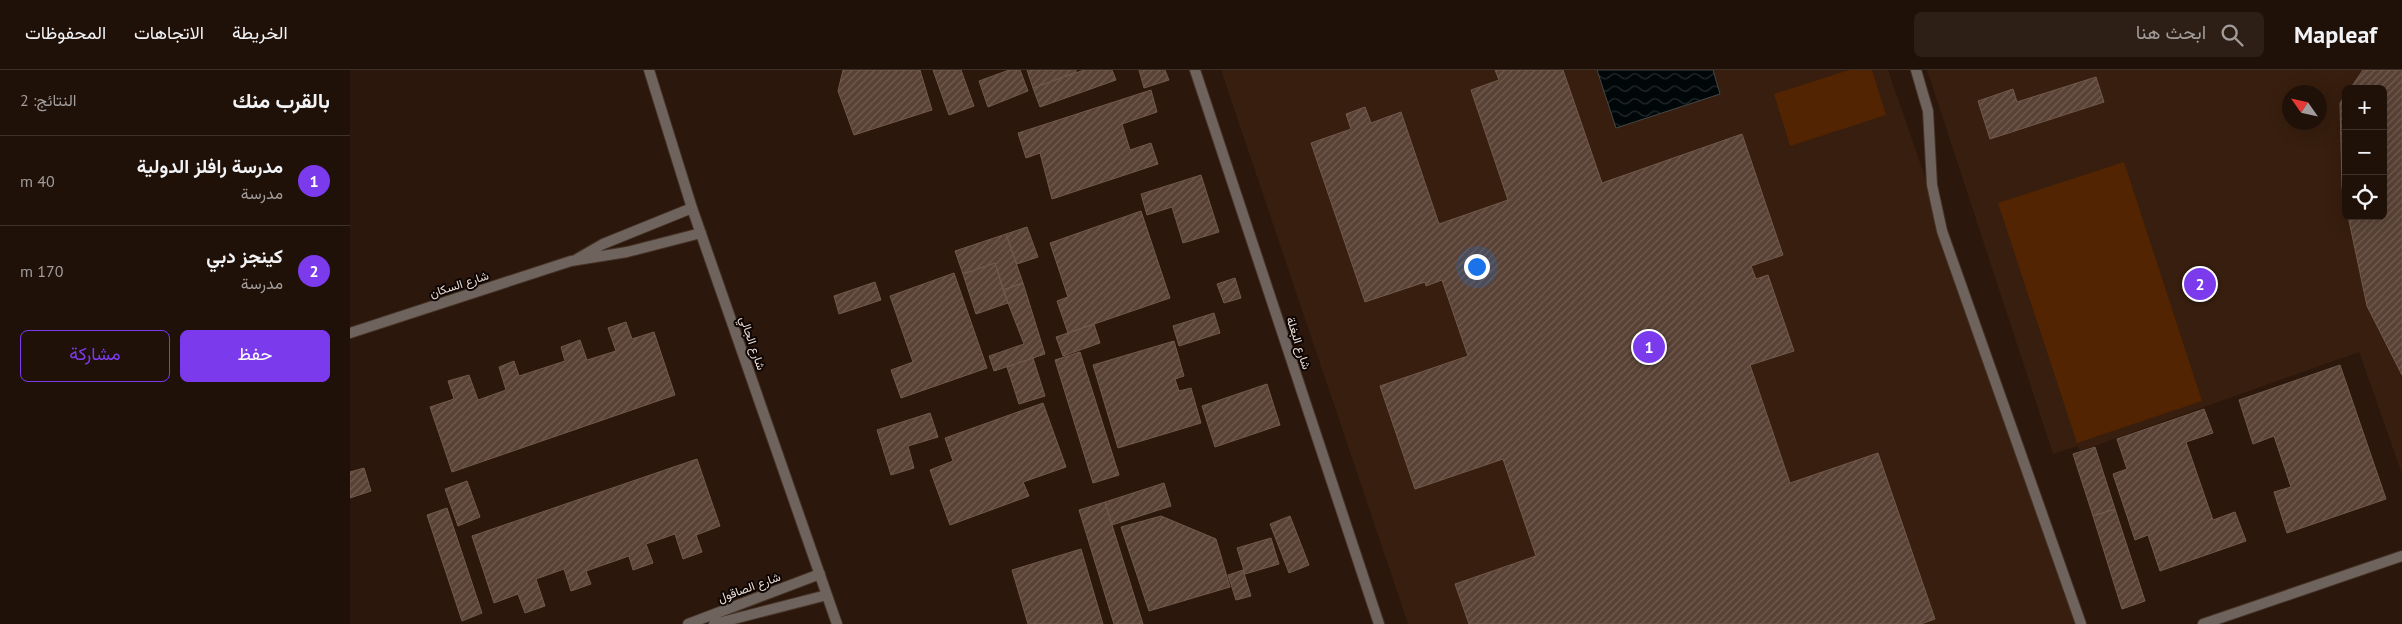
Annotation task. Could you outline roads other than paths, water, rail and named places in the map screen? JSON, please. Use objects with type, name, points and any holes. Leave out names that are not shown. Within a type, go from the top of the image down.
[{"type":"street","name":"شارع الجالي","points":[[649,70],[692,208],[836,624]]},
{"type":"street","name":"شارع البغلة","points":[[1195,70],[1379,624]]},
{"type":"street","points":[[1916,70],[1928,111],[1932,185],[1942,231],[2081,624]]},
{"type":"street","name":"شارع السكان","points":[[577,259],[603,244],[692,208]]},
{"type":"street","name":"شارع السكان","points":[[350,333],[577,259],[627,252],[701,233]]},
{"type":"street","points":[[2203,624],[2402,556]]},
{"type":"street","name":"شارع الصاقول","points":[[688,624],[820,574]]},
{"type":"street","name":"شارع الصاقول","points":[[714,624],[827,595]]},
{"type":"water","points":[[1597,70],[1713,70],[1720,94],[1616,128]]},
{"type":"place","name":"كينجز دبي","points":[[2200,284]]},
{"type":"place","name":"مدرسة رافلز الدولية","points":[[1649,347]]}]
